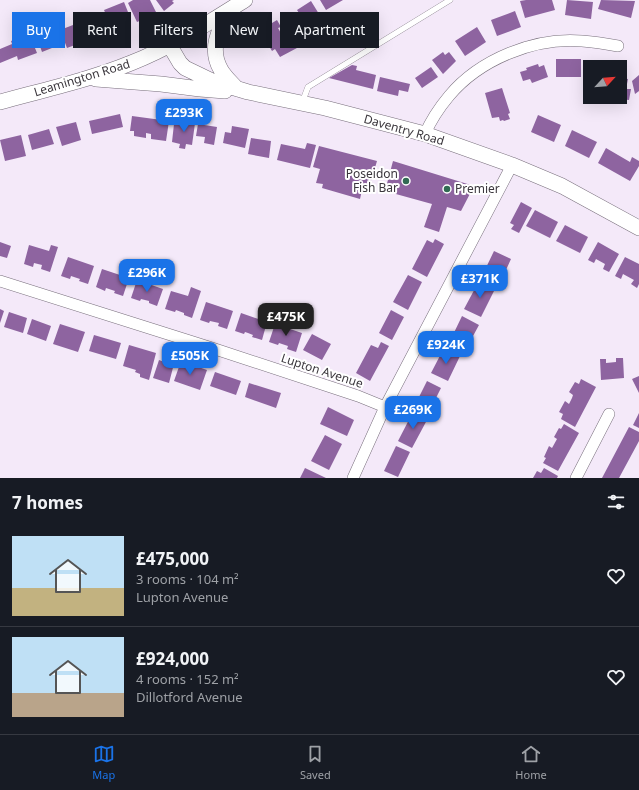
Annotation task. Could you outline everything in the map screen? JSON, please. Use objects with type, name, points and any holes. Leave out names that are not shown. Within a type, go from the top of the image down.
[{"type":"street","name":"Leamington Road","points":[[207,24],[240,3]]},
{"type":"street","points":[[240,3],[222,23],[217,36],[215,50],[216,60],[221,70],[243,91]]},
{"type":"street","points":[[425,134],[437,111],[460,85],[474,73],[502,57],[532,46],[563,41],[582,40],[618,46]]},
{"type":"street","name":"Leamington Road","points":[[0,102],[88,78],[132,63],[166,48]]},
{"type":"street","name":"Daventry Road","points":[[171,48],[180,63],[186,68],[212,81],[243,91],[302,103],[425,134],[512,165],[562,186],[639,228]]},
{"type":"street","points":[[88,78],[161,84],[200,90],[243,91]]},
{"type":"street","points":[[353,478],[385,406],[512,165]]},
{"type":"street","name":"Lupton Avenue","points":[[0,281],[220,351],[385,406]]},
{"type":"street","points":[[576,478],[609,414]]},
{"type":"lane","points":[[302,103],[308,87],[450,0]]},
{"type":"building","points":[[133,0],[150,0],[156,12],[139,12],[139,21],[137,22],[128,3]]},
{"type":"building","points":[[156,0],[174,0],[172,1],[174,3],[164,11]]},
{"type":"building","points":[[320,0],[343,0],[326,10]]},
{"type":"building","points":[[552,0],[555,10],[525,18],[520,1]]},
{"type":"building","points":[[567,0],[593,2],[591,19],[565,15]]},
{"type":"building","points":[[601,0],[635,1],[631,18],[598,9]]},
{"type":"building","points":[[311,1],[318,12],[298,12],[297,10]]},
{"type":"building","points":[[124,2],[128,12],[105,12],[104,10]]},
{"type":"building","points":[[515,11],[521,27],[497,36],[491,20]]},
{"type":"building","points":[[277,20],[280,25],[280,27],[278,28],[280,32],[280,48],[297,48],[280,57],[275,49],[272,51],[270,48],[272,48],[272,23]]},
{"type":"building","points":[[73,25],[73,46],[67,48],[65,43],[65,28]]},
{"type":"building","points":[[477,27],[486,42],[465,56],[455,41]]},
{"type":"building","points":[[12,44],[12,48],[35,48],[37,53],[18,60],[17,56],[0,63],[0,49]]},
{"type":"building","points":[[41,48],[52,48],[42,52]]},
{"type":"building","points":[[443,52],[445,55],[449,52],[456,61],[443,74],[432,60]]},
{"type":"building","points":[[556,59],[581,59],[581,77],[556,77]]},
{"type":"building","points":[[538,64],[539,67],[544,65],[548,77],[532,83],[530,79],[523,81],[520,72],[527,70],[526,68]]},
{"type":"building","points":[[352,65],[357,66],[356,70],[376,75],[373,89],[329,78]]},
{"type":"building","points":[[431,67],[438,77],[422,88],[415,78]]},
{"type":"building","points":[[639,75],[639,91],[635,94],[632,81]]},
{"type":"building","points":[[380,77],[410,84],[408,92],[399,90],[398,96],[377,91]]},
{"type":"building","points":[[502,88],[510,113],[508,114],[510,119],[500,121],[499,117],[492,118],[485,93]]},
{"type":"building","points":[[627,89],[631,89],[629,100],[627,100]]},
{"type":"building","points":[[120,114],[123,127],[92,134],[89,121]]},
{"type":"building","points":[[189,115],[196,116],[192,145],[186,144],[185,149],[179,148],[180,144],[172,142],[174,124],[188,126]]},
{"type":"building","points":[[538,115],[561,125],[554,142],[531,132]]},
{"type":"building","points":[[132,116],[169,121],[166,141],[151,139],[151,134],[146,133],[146,138],[134,136],[134,131],[130,131]]},
{"type":"building","points":[[76,122],[81,140],[62,146],[56,127]]},
{"type":"building","points":[[198,124],[217,127],[214,145],[204,143],[205,137],[196,136]]},
{"type":"building","points":[[232,126],[249,129],[245,148],[223,143],[225,132],[231,133]]},
{"type":"building","points":[[49,129],[54,144],[32,150],[28,135]]},
{"type":"building","points":[[572,130],[597,142],[589,158],[565,146]]},
{"type":"building","points":[[21,135],[26,156],[5,161],[0,140]]},
{"type":"building","points":[[251,138],[271,141],[269,158],[248,154]]},
{"type":"building","points":[[307,143],[316,145],[310,168],[277,160],[281,144],[305,149]]},
{"type":"building","points":[[319,146],[377,161],[368,191],[362,190],[360,199],[322,188],[323,184],[316,183],[320,169],[313,167]]},
{"type":"building","points":[[606,148],[630,162],[632,157],[639,161],[639,166],[630,181],[598,163]]},
{"type":"building","points":[[393,161],[474,186],[461,211],[447,207],[439,232],[424,227],[432,204],[385,191]]},
{"type":"building","points":[[521,202],[532,208],[519,233],[511,229],[514,225],[510,223]]},
{"type":"building","points":[[535,210],[558,222],[550,238],[526,226]]},
{"type":"building","points":[[565,225],[588,237],[580,253],[556,241]]},
{"type":"building","points":[[435,239],[444,244],[427,277],[412,269],[427,240],[433,243]]},
{"type":"building","points":[[0,242],[11,246],[7,258],[0,256]]},
{"type":"building","points":[[598,242],[619,254],[609,272],[603,269],[605,264],[596,259],[594,263],[588,260]]},
{"type":"building","points":[[29,245],[49,251],[51,245],[58,247],[50,272],[41,269],[42,265],[34,263],[33,267],[24,264]]},
{"type":"building","points":[[494,251],[511,259],[499,285],[482,276]]},
{"type":"building","points":[[68,257],[94,266],[88,284],[71,276],[70,279],[61,276]]},
{"type":"building","points":[[625,257],[639,264],[639,284],[637,288],[631,284],[634,280],[623,274],[621,279],[615,276]]},
{"type":"building","points":[[102,269],[129,278],[123,296],[106,288],[105,291],[96,287]]},
{"type":"building","points":[[408,275],[422,282],[408,310],[393,302]]},
{"type":"building","points":[[137,280],[163,289],[157,306],[149,303],[149,301],[141,299],[140,301],[131,298]]},
{"type":"building","points":[[479,281],[495,289],[481,317],[464,309]]},
{"type":"building","points":[[191,287],[201,291],[192,318],[176,310],[175,312],[165,309],[171,291],[188,296]]},
{"type":"building","points":[[206,302],[233,311],[227,329],[218,326],[219,323],[210,321],[209,323],[200,320]]},
{"type":"building","points":[[0,309],[4,311],[0,323]]},
{"type":"building","points":[[391,310],[404,317],[392,340],[379,333]]},
{"type":"building","points":[[9,312],[27,318],[23,333],[4,327]]},
{"type":"building","points":[[241,313],[267,322],[262,340],[252,337],[253,335],[245,332],[244,334],[235,331]]},
{"type":"building","points":[[462,316],[479,325],[466,349],[450,341]]},
{"type":"building","points":[[32,319],[51,326],[46,341],[27,334]]},
{"type":"building","points":[[60,324],[85,332],[78,352],[53,344]]},
{"type":"building","points":[[275,324],[302,333],[296,352],[287,349],[288,346],[269,342]]},
{"type":"building","points":[[312,334],[331,344],[322,360],[303,350]]},
{"type":"building","points":[[94,335],[121,343],[116,359],[89,351]]},
{"type":"building","points":[[381,342],[389,346],[370,381],[356,373],[371,345],[378,348]]},
{"type":"building","points":[[129,345],[156,353],[149,380],[140,377],[140,374],[135,372],[136,370],[123,366]]},
{"type":"building","points":[[444,348],[460,356],[448,381],[431,373]]},
{"type":"building","points":[[168,358],[175,360],[169,383],[153,378],[159,360],[167,363]]},
{"type":"building","points":[[616,358],[623,358],[624,378],[601,380],[600,359],[606,359],[606,363],[616,362]]},
{"type":"building","points":[[181,361],[207,370],[200,390],[174,381]]},
{"type":"building","points":[[215,372],[241,381],[236,395],[210,386]]},
{"type":"building","points":[[639,376],[639,393],[632,379]]},
{"type":"building","points":[[581,379],[596,387],[575,427],[561,419],[563,414],[559,412],[565,401],[569,404],[573,395],[569,392],[575,382],[579,384]]},
{"type":"building","points":[[427,381],[441,388],[429,412],[415,405]]},
{"type":"building","points":[[249,383],[281,393],[276,408],[245,397]]},
{"type":"building","points":[[328,407],[354,420],[347,436],[320,424]]},
{"type":"building","points":[[413,412],[427,420],[412,448],[398,441]]},
{"type":"building","points":[[639,413],[639,428],[633,425]]},
{"type":"building","points":[[564,424],[579,433],[558,471],[543,463],[549,446],[552,448],[557,439],[554,437],[559,428],[561,429]]},
{"type":"building","points":[[629,427],[639,432],[639,441],[619,478],[602,478]]},
{"type":"building","points":[[325,435],[342,444],[329,470],[311,461]]},
{"type":"building","points":[[396,446],[410,452],[398,477],[384,471]]},
{"type":"building","points":[[305,468],[326,478],[300,478]]},
{"type":"building","points":[[544,468],[558,476],[557,478],[533,478],[537,471],[541,473]]},
{"type":"place","name":"Poseidon Fish Bar","points":[[406,181]]},
{"type":"place","name":"Premier","points":[[447,189]]}]
